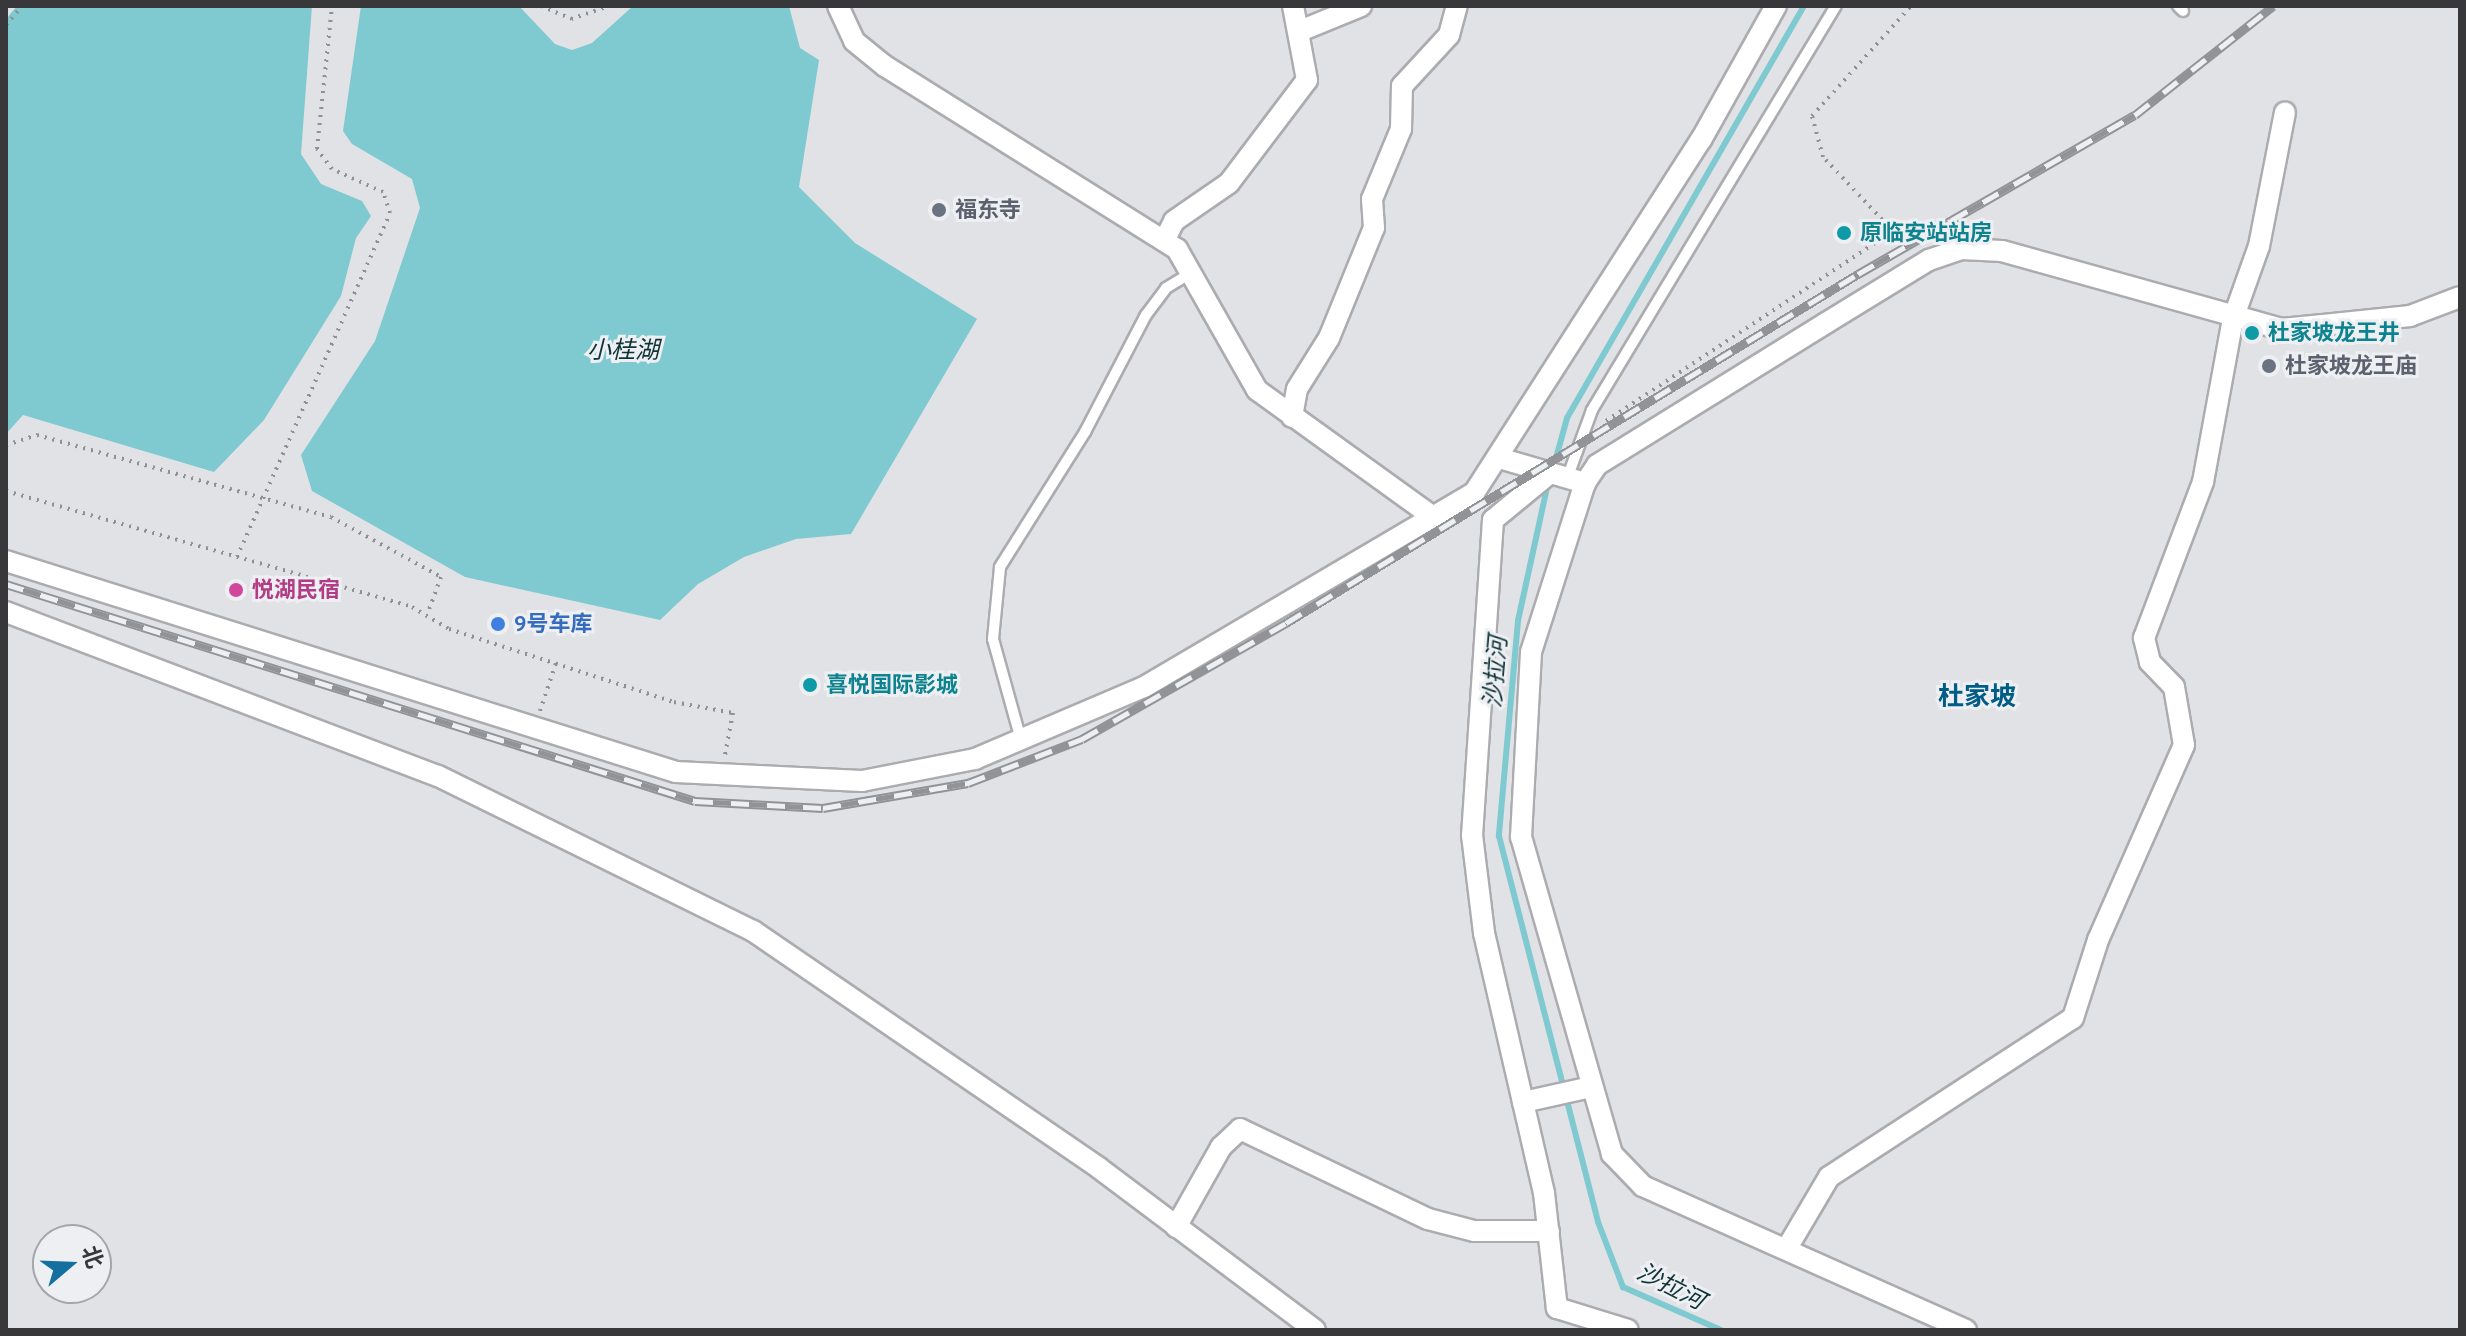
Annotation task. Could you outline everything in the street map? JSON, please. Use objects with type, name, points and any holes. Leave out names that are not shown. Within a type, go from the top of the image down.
[{"type":"street","points":[[838,6],[854,41],[885,66],[1165,239],[1193,272],[1245,377],[1292,417],[1433,517]]},
{"type":"street","points":[[1165,239],[1174,221],[1229,183],[1307,80],[1293,6]]},
{"type":"street","points":[[1300,31],[1361,6]]},
{"type":"street","points":[[1292,417],[1297,389],[1329,338],[1374,228],[1372,199],[1401,129],[1402,86],[1449,35],[1457,6]]},
{"type":"street","points":[[6,561],[638,764],[720,778],[903,776],[1022,742],[1144,687],[1474,493],[1701,140],[1776,6]]},
{"type":"street","points":[[1787,1248],[1829,1177],[2073,1018],[2098,940],[2184,745],[2174,687],[2150,662],[2144,638],[2203,482],[2233,319],[2259,246],[2285,112]]},
{"type":"street","points":[[1628,1330],[1606,1326],[1557,1308],[1549,1231],[1528,1101],[1484,933],[1472,835],[1493,520],[1508,504],[1597,465],[1947,253],[2002,251],[2233,319],[2282,329],[2342,329],[2410,316],[2460,297]]},
{"type":"street","points":[[1499,458],[1568,478]]},
{"type":"street","points":[[1568,478],[1531,652],[1521,837],[1587,1088],[1612,1154],[1626,1175],[1966,1330]]},
{"type":"street","points":[[6,612],[438,776],[753,931],[826,975],[1315,1330]]},
{"type":"street","points":[[1528,1101],[1587,1088]]},
{"type":"street","points":[[1176,1227],[1221,1147],[1240,1129],[1428,1219],[1474,1231],[1549,1231]]},
{"type":"lane","points":[[1568,478],[1583,435],[1836,6]]},
{"type":"lane","points":[[1022,742],[993,639],[1000,567],[1085,432],[1146,315],[1166,288],[1193,272]]},
{"type":"path","points":[[6,25],[22,6]]},
{"type":"path","points":[[237,557],[261,495],[390,213],[383,192],[332,169],[317,149],[332,6]]},
{"type":"path","points":[[541,6],[571,19],[608,6]]},
{"type":"path","points":[[1583,435],[1893,231],[1823,157],[1812,116],[1911,6]]},
{"type":"path","points":[[6,445],[37,435],[331,517],[441,577],[427,615]]},
{"type":"path","points":[[6,491],[427,615],[556,663],[733,713],[720,778]]},
{"type":"path","points":[[534,732],[556,663]]},
{"type":"water","points":[[17,6],[312,6],[301,154],[321,184],[362,201],[371,216],[356,238],[341,296],[264,420],[214,472],[23,415],[6,434],[6,19]]},
{"type":"water","name":"小桂湖","points":[[361,6],[519,6],[555,44],[572,50],[592,43],[633,6],[789,6],[800,48],[819,60],[799,187],[855,243],[977,319],[851,534],[796,539],[744,557],[698,584],[660,620],[465,577],[312,491],[301,455],[375,341],[420,208],[412,179],[352,144],[343,131]]},
{"type":"waterway","name":"沙拉河","points":[[1553,469],[1567,418],[1804,6]]},
{"type":"waterway","name":"沙拉河","points":[[1548,483],[1518,621],[1499,836],[1598,1222],[1623,1287],[1721,1330]]},
{"type":"railway","points":[[6,584],[695,801],[823,808],[968,783],[1082,739],[1286,623],[1858,274],[2135,115],[2273,6]]},
{"type":"place","name":"福东寺","points":[[939,210]]},
{"type":"place","name":"原临安站站房","points":[[1844,233]]},
{"type":"place","name":"杜家坡龙王井","points":[[2252,333]]},
{"type":"place","name":"杜家坡龙王庙","points":[[2269,366]]},
{"type":"place","name":"悦湖民宿","points":[[236,590]]},
{"type":"place","name":"9号车库","points":[[498,624]]},
{"type":"place","name":"喜悦国际影城","points":[[810,685]]},
{"type":"district","name":"杜家坡","points":[[1977,696]]}]
